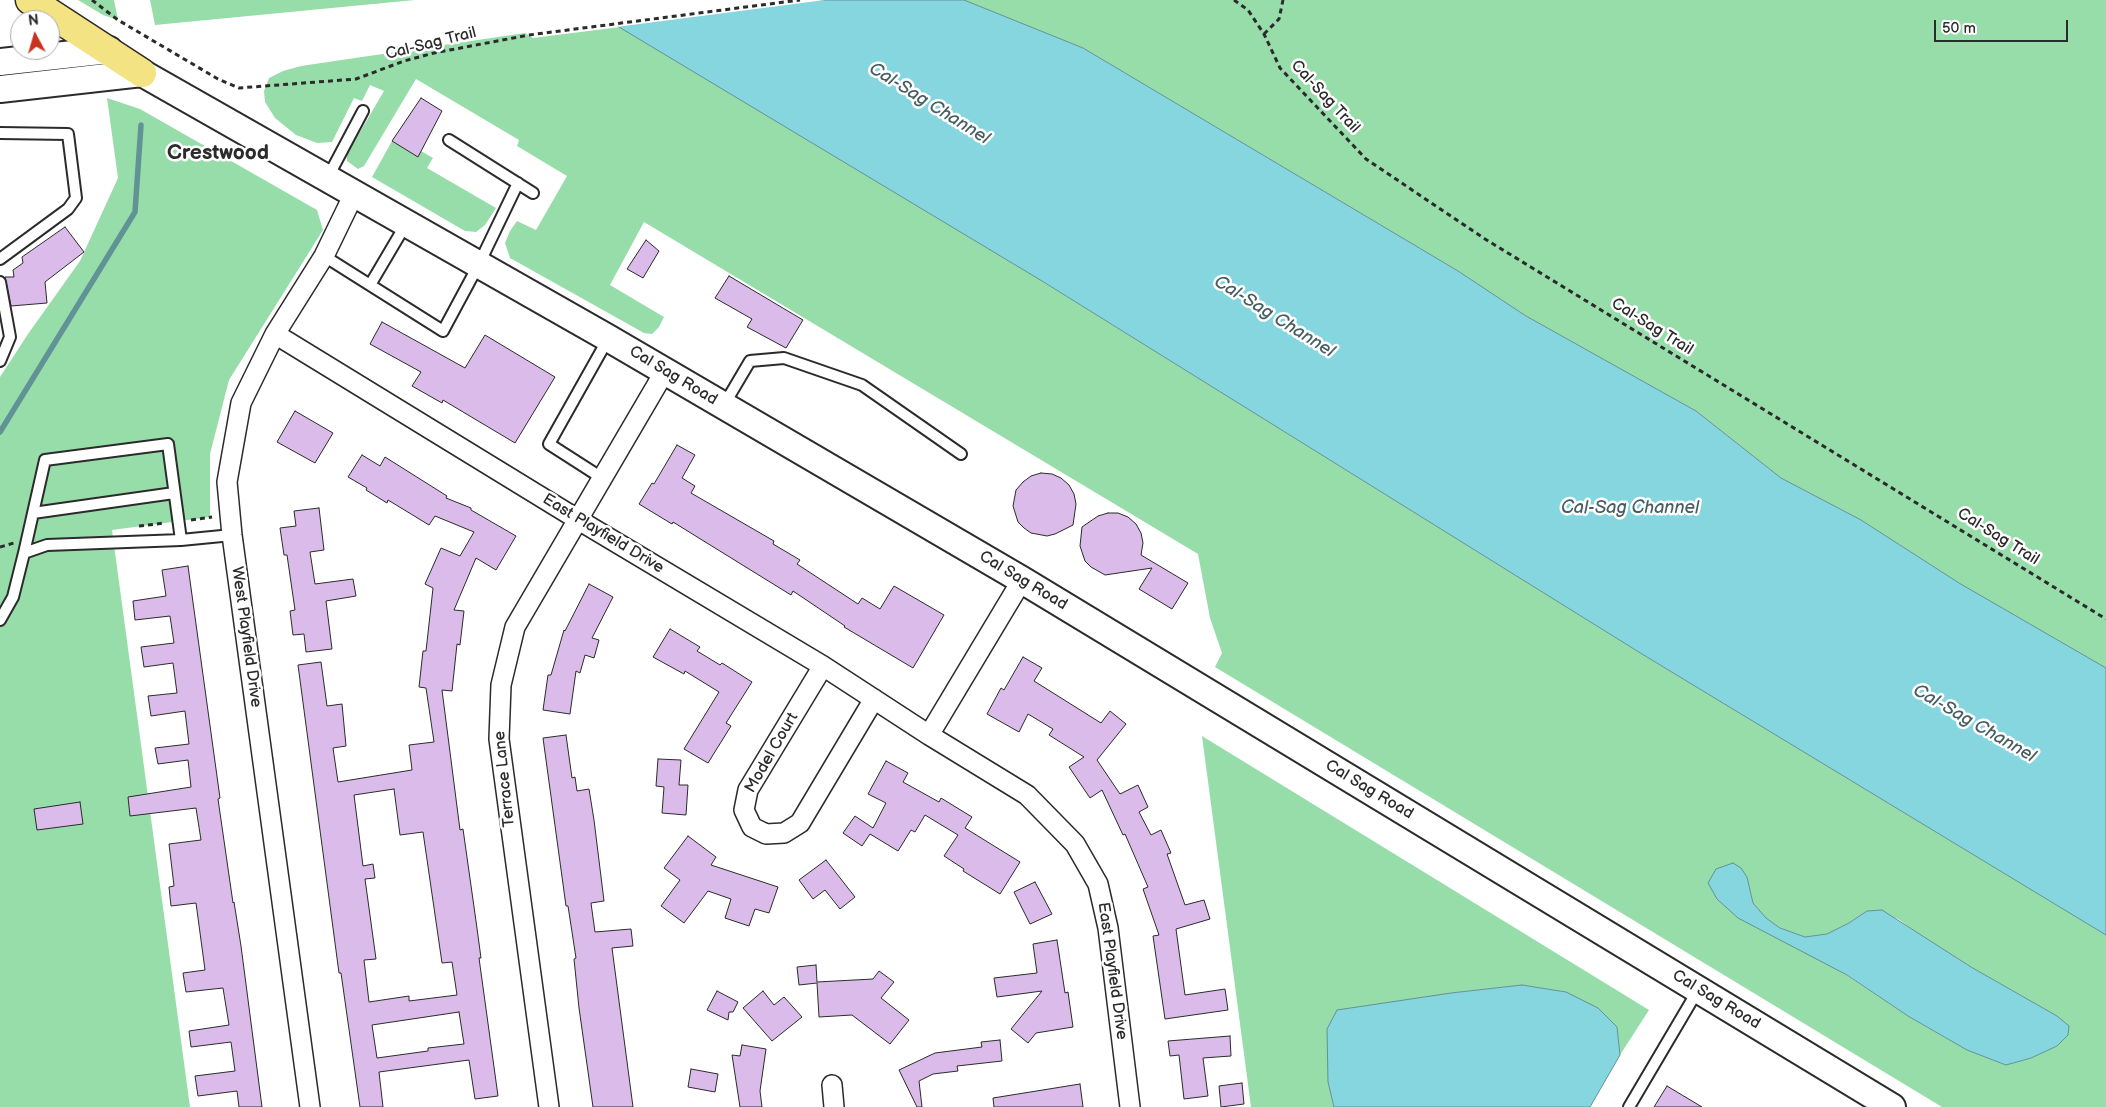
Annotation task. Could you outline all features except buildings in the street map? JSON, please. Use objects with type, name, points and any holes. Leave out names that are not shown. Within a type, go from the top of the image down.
[{"type":"main road","points":[[30,0],[142,73]]},
{"type":"main road","points":[[0,62],[109,50]]},
{"type":"main road","points":[[0,89],[142,73]]},
{"type":"main road","name":"Cal Sag Road","points":[[142,73],[608,338],[1022,580],[1892,1107]]},
{"type":"street","name":"West Playfield Drive","points":[[310,1107],[232,534],[227,482],[241,403],[275,334],[324,256],[354,194]]},
{"type":"street","name":"East Playfield Drive","points":[[275,334],[577,519],[823,666],[929,735],[1027,794],[1075,844],[1098,884],[1108,928],[1130,1107]]},
{"type":"street","name":"Terrace Lane","points":[[549,1107],[498,739],[501,685],[515,627],[665,371]]},
{"type":"street","points":[[929,735],[1022,580]]},
{"type":"street","name":"Model Court","points":[[823,666],[748,790],[744,810],[752,826],[766,834],[784,833],[800,823],[874,698]]},
{"type":"street","points":[[832,1085],[834,1107]]},
{"type":"lane","points":[[327,178],[363,110]]},
{"type":"lane","points":[[0,132],[68,134],[76,198],[68,209],[0,259]]},
{"type":"lane","points":[[449,140],[533,192]]},
{"type":"lane","points":[[324,256],[443,332],[479,264],[518,183]]},
{"type":"lane","points":[[370,285],[406,223]]},
{"type":"lane","points":[[0,282],[10,337],[0,361]]},
{"type":"lane","points":[[602,478],[549,444],[608,338]]},
{"type":"lane","points":[[723,406],[750,361],[784,358],[862,385],[961,454]]},
{"type":"lane","points":[[0,620],[12,597],[34,513],[45,460],[168,444],[181,540]]},
{"type":"lane","points":[[34,513],[174,493]]},
{"type":"lane","points":[[24,553],[47,545],[181,540],[232,534]]},
{"type":"lane","points":[[1629,1107],[1698,989]]},
{"type":"path","name":"Cal-Sag Trail","points":[[92,0],[118,20],[218,79],[239,88],[356,79],[404,61],[434,53],[529,35],[800,0]]},
{"type":"path","name":"Cal-Sag Trail","points":[[1234,0],[1248,10],[1264,34],[1280,68],[1366,159],[1484,239],[2106,619]]},
{"type":"path","points":[[1264,34],[1279,19],[1283,0]]},
{"type":"green space","points":[[78,0],[114,0],[118,20],[103,15]]},
{"type":"green space","points":[[150,0],[415,0],[155,25]]},
{"type":"green space","points":[[964,0],[2106,0],[2106,668],[1959,583],[1861,520],[1781,478],[1696,411],[1526,316],[1458,271],[1083,48]]},
{"type":"green space","points":[[620,27],[1042,281],[1642,654],[2106,935],[2106,1107],[1942,1107],[1215,667],[1222,653],[1210,618],[1198,554],[644,222],[610,285],[664,317],[659,327],[652,334],[644,333],[510,258],[505,243],[510,231],[517,221],[536,230],[567,176],[517,146],[519,140],[416,79],[364,166],[358,169],[347,161],[347,154],[384,91],[370,85],[362,101],[354,98],[332,142],[317,143],[296,135],[275,118],[265,102],[264,91],[269,78],[283,71],[301,66],[525,33],[533,38]],"holes":[[[1747,877],[1753,903],[1766,918],[1780,928],[1805,937],[1827,934],[1867,911],[1898,919],[1971,967],[2057,1016],[2068,1035],[2057,1046],[2031,1058],[2006,1065],[1967,1050],[1908,1016],[1708,883]]]},
{"type":"green space","points":[[107,98],[140,109],[317,210],[323,230],[229,380],[210,454],[210,517],[112,530],[190,1107],[0,1107],[0,377],[80,261],[118,178]]},
{"type":"green space","points":[[392,141],[417,156],[421,151],[433,158],[427,168],[496,208],[485,225],[476,232],[465,231],[372,177]]},
{"type":"green space","points":[[1202,736],[1649,1010],[1620,1055],[1617,1027],[1566,992],[1522,985],[1451,993],[1328,1082],[1334,1107],[1251,1107]]},
{"type":"water","name":"Cal-Sag Channel","points":[[574,0],[964,0],[1083,48],[1458,271],[1526,316],[1696,411],[1781,478],[1861,520],[1959,583],[2106,668],[2106,935],[1642,654],[1042,281]]},
{"type":"water","points":[[1733,863],[1741,868],[1747,877],[1753,903],[1766,918],[1780,928],[1805,937],[1827,934],[1867,911],[1882,910],[1971,967],[2057,1016],[2069,1026],[2068,1035],[2057,1046],[2031,1058],[2006,1065],[1967,1050],[1908,1016],[1847,975],[1738,918],[1717,899],[1708,883],[1716,869]]},
{"type":"water","points":[[1522,985],[1566,992],[1598,1008],[1617,1027],[1620,1055],[1590,1107],[1334,1107],[1328,1082],[1327,1029],[1337,1010],[1451,993]]},
{"type":"pier","points":[[572,0],[825,0],[616,27]]},
{"type":"waterway","points":[[0,432],[135,212],[141,125]]},
{"type":"district","name":"Crestwood","points":[[218,154]]}]
